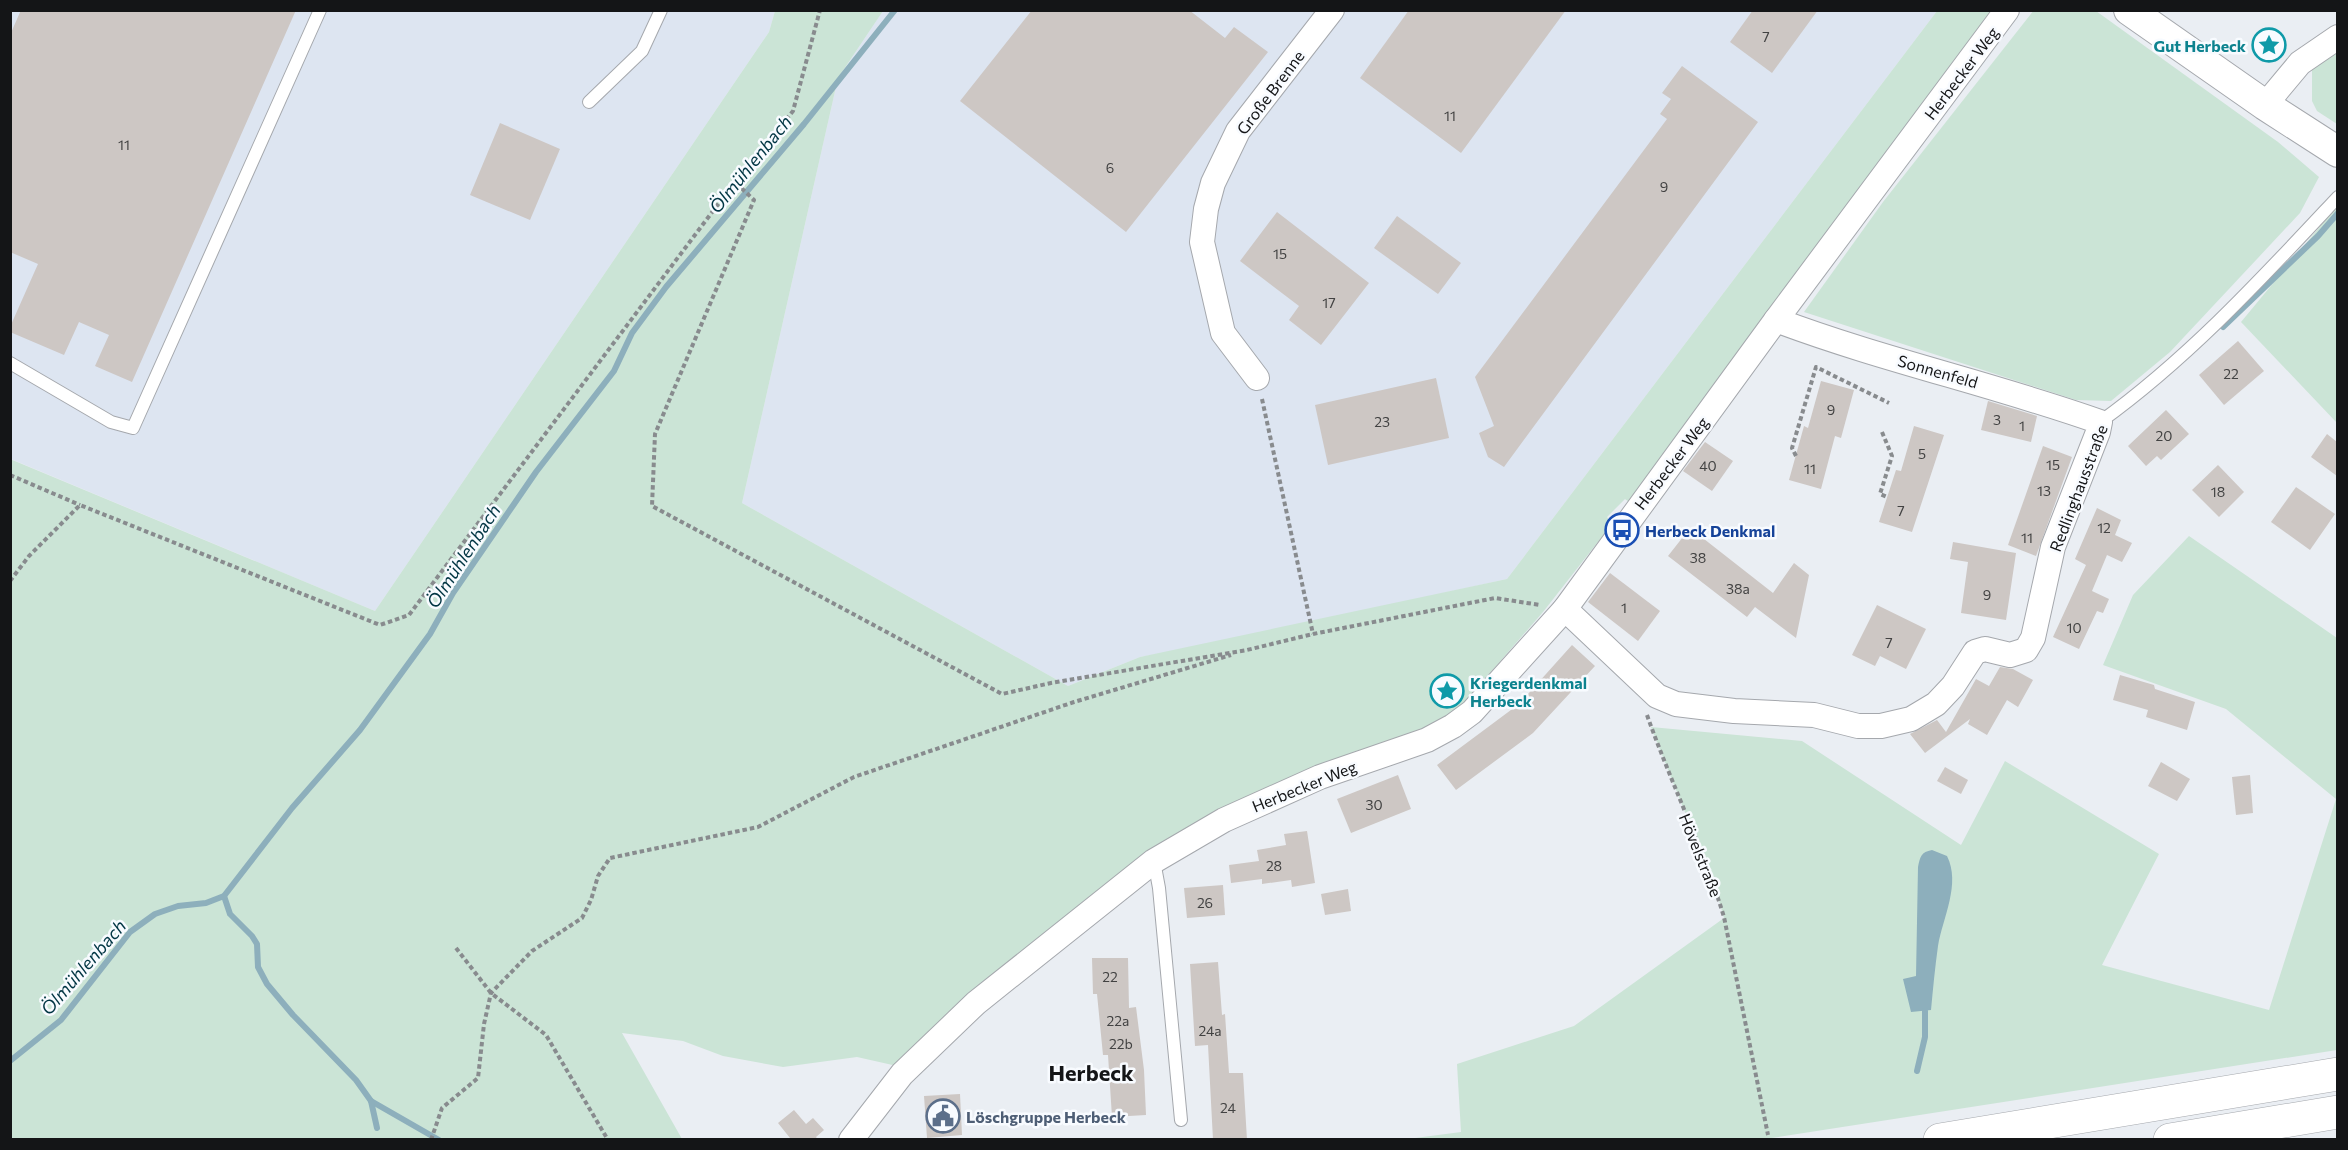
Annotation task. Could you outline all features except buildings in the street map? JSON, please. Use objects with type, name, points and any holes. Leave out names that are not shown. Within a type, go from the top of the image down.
[{"type":"highway","points":[[1940,1140],[2337,1074]]},
{"type":"highway","points":[[2170,1140],[2337,1112]]},
{"type":"street","name":"Große Brenne","points":[[1257,378],[1223,333],[1202,242],[1206,209],[1213,183],[1238,131],[1332,10]]},
{"type":"street","name":"Herbecker Weg","points":[[852,1140],[902,1074],[976,1003],[1154,861],[1224,820],[1320,777],[1427,740],[1453,726],[1472,712],[1565,609],[1776,320],[2007,10]]},
{"type":"street","points":[[2128,10],[2337,152]]},
{"type":"street","points":[[2265,105],[2300,63],[2337,37]]},
{"type":"street","name":"Sonnenfeld","points":[[1776,320],[1822,337],[1972,380],[2100,422]]},
{"type":"street","name":"Redlinghausstraße","points":[[1632,672],[1657,696],[1694,708],[1814,715],[1858,726],[1881,726],[1911,718],[1936,704],[1953,686],[1975,652],[1985,649],[2010,655],[2026,650],[2033,638],[2053,547],[2100,422]]},
{"type":"street","points":[[1565,609],[1632,672]]},
{"type":"lane","points":[[10,363],[111,422],[134,428],[320,10]]},
{"type":"lane","points":[[589,102],[642,51],[661,10]]},
{"type":"lane","name":"Redlinghausstraße","points":[[2100,422],[2138,395],[2230,312],[2337,197]]},
{"type":"lane","points":[[1154,861],[1159,888],[1181,1120]]},
{"type":"path","points":[[10,475],[380,625],[409,615],[793,111],[820,10]]},
{"type":"path","points":[[736,183],[754,200],[655,434],[652,506],[1002,694],[1051,683],[1247,650]]},
{"type":"path","points":[[1796,456],[1792,448],[1816,367],[1888,403]]},
{"type":"path","points":[[1257,378],[1313,634]]},
{"type":"path","points":[[1882,432],[1892,456],[1880,494],[1887,497]]},
{"type":"path","points":[[10,581],[29,556],[80,505]]},
{"type":"path","points":[[431,1140],[442,1108],[478,1078],[484,1024],[491,993],[532,951],[582,918],[591,900],[598,876],[610,858],[759,827],[854,777],[1074,702],[1247,650],[1313,634],[1495,598],[1565,609]]},
{"type":"path","name":"Hövelstraße","points":[[1632,672],[1665,765],[1716,890],[1724,917],[1767,1134]]},
{"type":"path","points":[[456,948],[491,993],[546,1035],[608,1140]]},
{"type":"shaded area","points":[[10,11],[775,11],[769,32],[375,611],[11,459]]},
{"type":"shaded area","points":[[883,11],[1937,11],[1507,579],[1203,646],[1140,657],[1068,686],[742,503],[838,78]]},
{"type":"green space","points":[[2034,10],[2096,11],[2278,142],[2319,177],[2300,213],[2170,352],[2111,401],[2076,400],[1804,312],[1883,202]]},
{"type":"green space","points":[[775,11],[883,11],[838,78],[742,503],[1068,686],[1140,657],[1507,579],[1937,11],[1994,11],[1629,502],[1625,499],[1607,517],[1612,524],[1543,612],[1450,716],[1422,731],[1208,819],[1113,878],[1050,929],[897,1066],[857,1057],[783,1067],[723,1056],[683,1041],[622,1033],[682,1139],[11,1139],[10,459],[375,611],[769,32]]},
{"type":"green space","points":[[2337,44],[2337,124],[2317,111],[2312,101],[2312,64]]},
{"type":"green space","points":[[2337,206],[2337,423],[2241,322]]},
{"type":"green space","points":[[2189,536],[2337,638],[2337,1050],[1765,1139],[1400,1140],[1461,1132],[1457,1064],[1574,1026],[1724,918],[1716,890],[1651,727],[1802,741],[1961,845],[2005,761],[2159,854],[2102,965],[2269,1010],[2336,799],[2226,709],[2103,665],[2133,595]]},
{"type":"water","points":[[1932,850],[1947,856],[1951,867],[1952,889],[1938,946],[1931,1010],[1911,1012],[1903,979],[1916,976],[1918,867],[1919,860],[1925,852]]},
{"type":"waterway","name":"Ölmühlenbach","points":[[10,1061],[61,1020],[130,932],[155,914],[178,906],[206,903],[224,896],[292,808],[360,730],[430,634],[453,593],[536,472],[614,371],[632,333],[666,287],[804,124],[895,10]]},
{"type":"waterway","points":[[2223,327],[2318,236],[2338,213]]},
{"type":"waterway","points":[[224,896],[230,914],[257,944],[258,967],[267,984],[293,1015],[356,1080],[371,1101],[439,1140]]},
{"type":"waterway","points":[[1917,1071],[1925,1037],[1925,1011]]},
{"type":"waterway","points":[[371,1101],[377,1128]]},
{"type":"place","name":"Gut Herbeck","points":[[2269,45]]},
{"type":"place","name":"Herbeck Denkmal","points":[[1622,530]]},
{"type":"place","name":"Kriegerdenkmal Herbeck","points":[[1447,691]]},
{"type":"place","name":"Löschgruppe Herbeck","points":[[943,1116]]},
{"type":"district","name":"Herbeck","points":[[1091,1072]]}]
